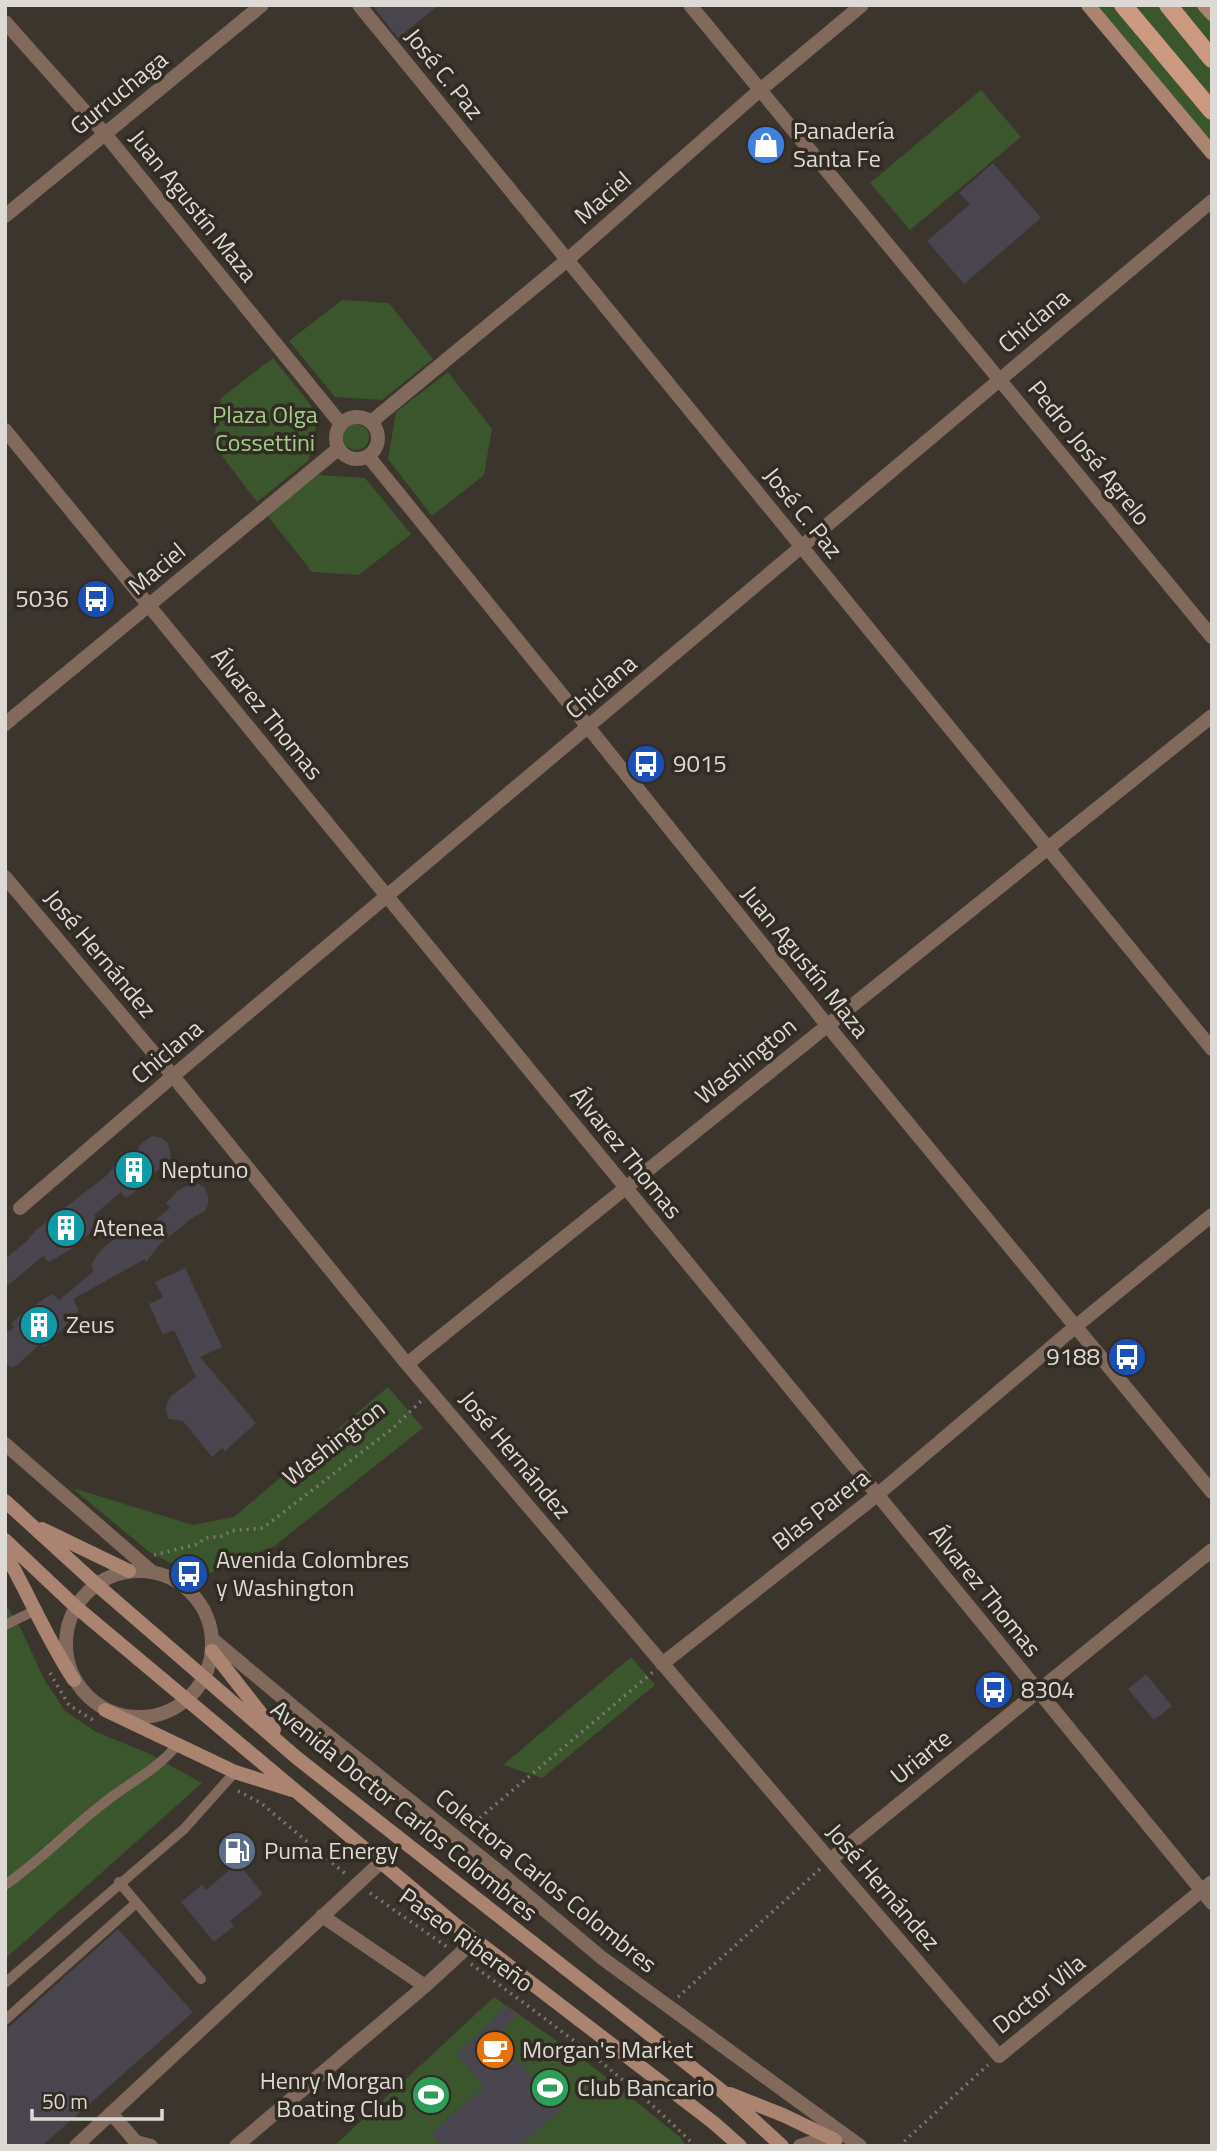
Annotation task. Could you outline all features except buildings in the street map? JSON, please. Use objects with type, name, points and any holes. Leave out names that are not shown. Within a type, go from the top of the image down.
[{"type":"main road","points":[[1088,5],[1212,153]]},
{"type":"main road","points":[[1123,5],[1212,111]]},
{"type":"main road","points":[[1168,5],[1212,59]]},
{"type":"main road","points":[[1204,5],[1212,14]]},
{"type":"main road","name":"Avenida Doctor Carlos Colombres","points":[[5,1501],[96,1584],[297,1758],[722,2091],[782,2146]]},
{"type":"main road","points":[[27,1521],[129,1571]]},
{"type":"main road","name":"Avenida Doctor Carlos Colombres","points":[[5,1540],[75,1606],[475,1940],[715,2123],[740,2146]]},
{"type":"main road","points":[[5,1553],[36,1610],[51,1645],[74,1680]]},
{"type":"main road","points":[[212,1645],[297,1758]]},
{"type":"main road","points":[[99,1715],[177,1745],[235,1772],[300,1792]]},
{"type":"main road","points":[[722,2091],[783,2115],[835,2140]]},
{"type":"main road","points":[[715,2123],[724,2146]]},
{"type":"street","name":"Gurruchaga","points":[[5,216],[262,5]]},
{"type":"street","name":"José C. Paz","points":[[359,5],[1212,1049]]},
{"type":"street","name":"Pedro José Agrelo","points":[[690,5],[1212,637]]},
{"type":"street","name":"Maciel","points":[[370,422],[566,261],[760,90],[862,5]]},
{"type":"street","name":"Juan Agustín Maza","points":[[5,22],[105,134],[341,424]]},
{"type":"street","name":"Chiclana","points":[[20,1208],[386,896],[589,728],[1212,201]]},
{"type":"street","points":[[355,417],[370,422],[378,436],[373,451],[368,456],[348,458],[338,449],[335,439],[341,424],[355,417]]},
{"type":"street","name":"Álvarez Thomas","points":[[5,430],[1038,1692],[1206,1886],[1212,1903]]},
{"type":"street","name":"Maciel","points":[[5,724],[338,449]]},
{"type":"street","name":"Juan Agustín Maza","points":[[368,456],[827,1026],[1212,1492]]},
{"type":"street","name":"Washington","points":[[407,1364],[1212,716]]},
{"type":"street","name":"José Hernández","points":[[5,877],[173,1076],[407,1364],[999,2056]]},
{"type":"street","name":"Blas Parera","points":[[662,1664],[877,1495],[1212,1215]]},
{"type":"street","points":[[5,1444],[151,1572]]},
{"type":"street","name":"Uriarte","points":[[830,1860],[1212,1550]]},
{"type":"street","points":[[129,1571],[151,1572],[180,1583],[196,1598],[207,1617],[212,1645],[204,1678],[188,1699],[162,1714],[133,1718],[99,1715],[74,1680],[65,1656],[66,1630],[75,1606],[96,1584],[129,1571]]},
{"type":"street","name":"Colectora Carlos Colombres","points":[[212,1645],[603,1958],[860,2146]]},
{"type":"street","points":[[76,2146],[381,1862]]},
{"type":"street","name":"Doctor Vila","points":[[999,2056],[1206,1886]]},
{"type":"street","points":[[322,1916],[425,1986]]},
{"type":"street","points":[[236,2146],[425,1986],[475,1940]]},
{"type":"street","points":[[111,2113],[136,2142],[151,2146]]},
{"type":"street","points":[[800,2146],[818,2140],[835,2140],[853,2146]]},
{"type":"lane","points":[[5,1625],[36,1610]]},
{"type":"lane","points":[[5,1885],[51,1850],[104,1803],[166,1758],[177,1745]]},
{"type":"lane","points":[[5,1983],[119,1882],[184,1829],[235,1772]]},
{"type":"lane","points":[[119,1882],[201,1979]]},
{"type":"lane","points":[[5,2020],[135,1904]]},
{"type":"path","name":"Washington","points":[[153,1556],[198,1544],[205,1538],[223,1536],[230,1531],[263,1528],[393,1428],[431,1392]]},
{"type":"path","points":[[46,1664],[69,1705],[99,1715]]},
{"type":"path","points":[[456,1838],[662,1664]]},
{"type":"path","name":"Paseo Ribereño","points":[[225,1783],[261,1803],[357,1884],[572,2039],[665,2115],[695,2146]]},
{"type":"path","points":[[667,2007],[830,1860]]},
{"type":"path","name":"Doctor Vila","points":[[899,2146],[999,2056]]},
{"type":"green space","points":[[1088,5],[1204,5],[1212,14],[1212,153]]},
{"type":"green space","points":[[981,90],[1021,137],[910,230],[870,183]]},
{"type":"green space","name":"Plaza Olga Cossettini","points":[[342,300],[389,303],[433,359],[382,400],[335,397],[289,341]]},
{"type":"green space","name":"Plaza Olga Cossettini","points":[[273,358],[318,414],[309,460],[257,502],[213,444],[221,398]]},
{"type":"green space","name":"Plaza Olga Cossettini","points":[[448,372],[492,429],[484,475],[432,516],[388,459],[396,412]]},
{"type":"green space","name":"Plaza Olga Cossettini","points":[[356,424],[365,428],[369,437],[365,446],[356,450],[347,446],[343,437],[347,428]]},
{"type":"green space","name":"Plaza Olga Cossettini","points":[[318,475],[365,478],[411,534],[359,575],[312,572],[267,515]]},
{"type":"green space","points":[[388,1387],[423,1428],[273,1547],[198,1578],[148,1551],[72,1488],[193,1525],[234,1517]]},
{"type":"green space","points":[[5,1603],[21,1629],[44,1679],[65,1711],[96,1732],[148,1753],[202,1783],[5,1959]]},
{"type":"green space","points":[[631,1657],[655,1685],[542,1778],[503,1765]]},
{"type":"green space","points":[[494,1997],[587,2062],[680,2137],[686,2146],[334,2146]]},
{"type":"place","name":"Panadería Santa Fe","points":[[766,145]]},
{"type":"place","name":"5036","points":[[96,599]]},
{"type":"place","name":"9015","points":[[646,764]]},
{"type":"place","name":"Neptuno","points":[[134,1170]]},
{"type":"place","name":"Atenea","points":[[66,1228]]},
{"type":"place","name":"Zeus","points":[[39,1325]]},
{"type":"place","name":"9188","points":[[1127,1357]]},
{"type":"place","name":"Avenida Colombres y Washington","points":[[189,1574]]},
{"type":"place","name":"8304","points":[[994,1690]]},
{"type":"place","name":"Puma Energy","points":[[237,1851]]},
{"type":"place","name":"Morgan's Market","points":[[495,2050]]},
{"type":"place","name":"Club Bancario","points":[[550,2088]]},
{"type":"place","name":"Henry Morgan Boating Club","points":[[431,2095]]}]
